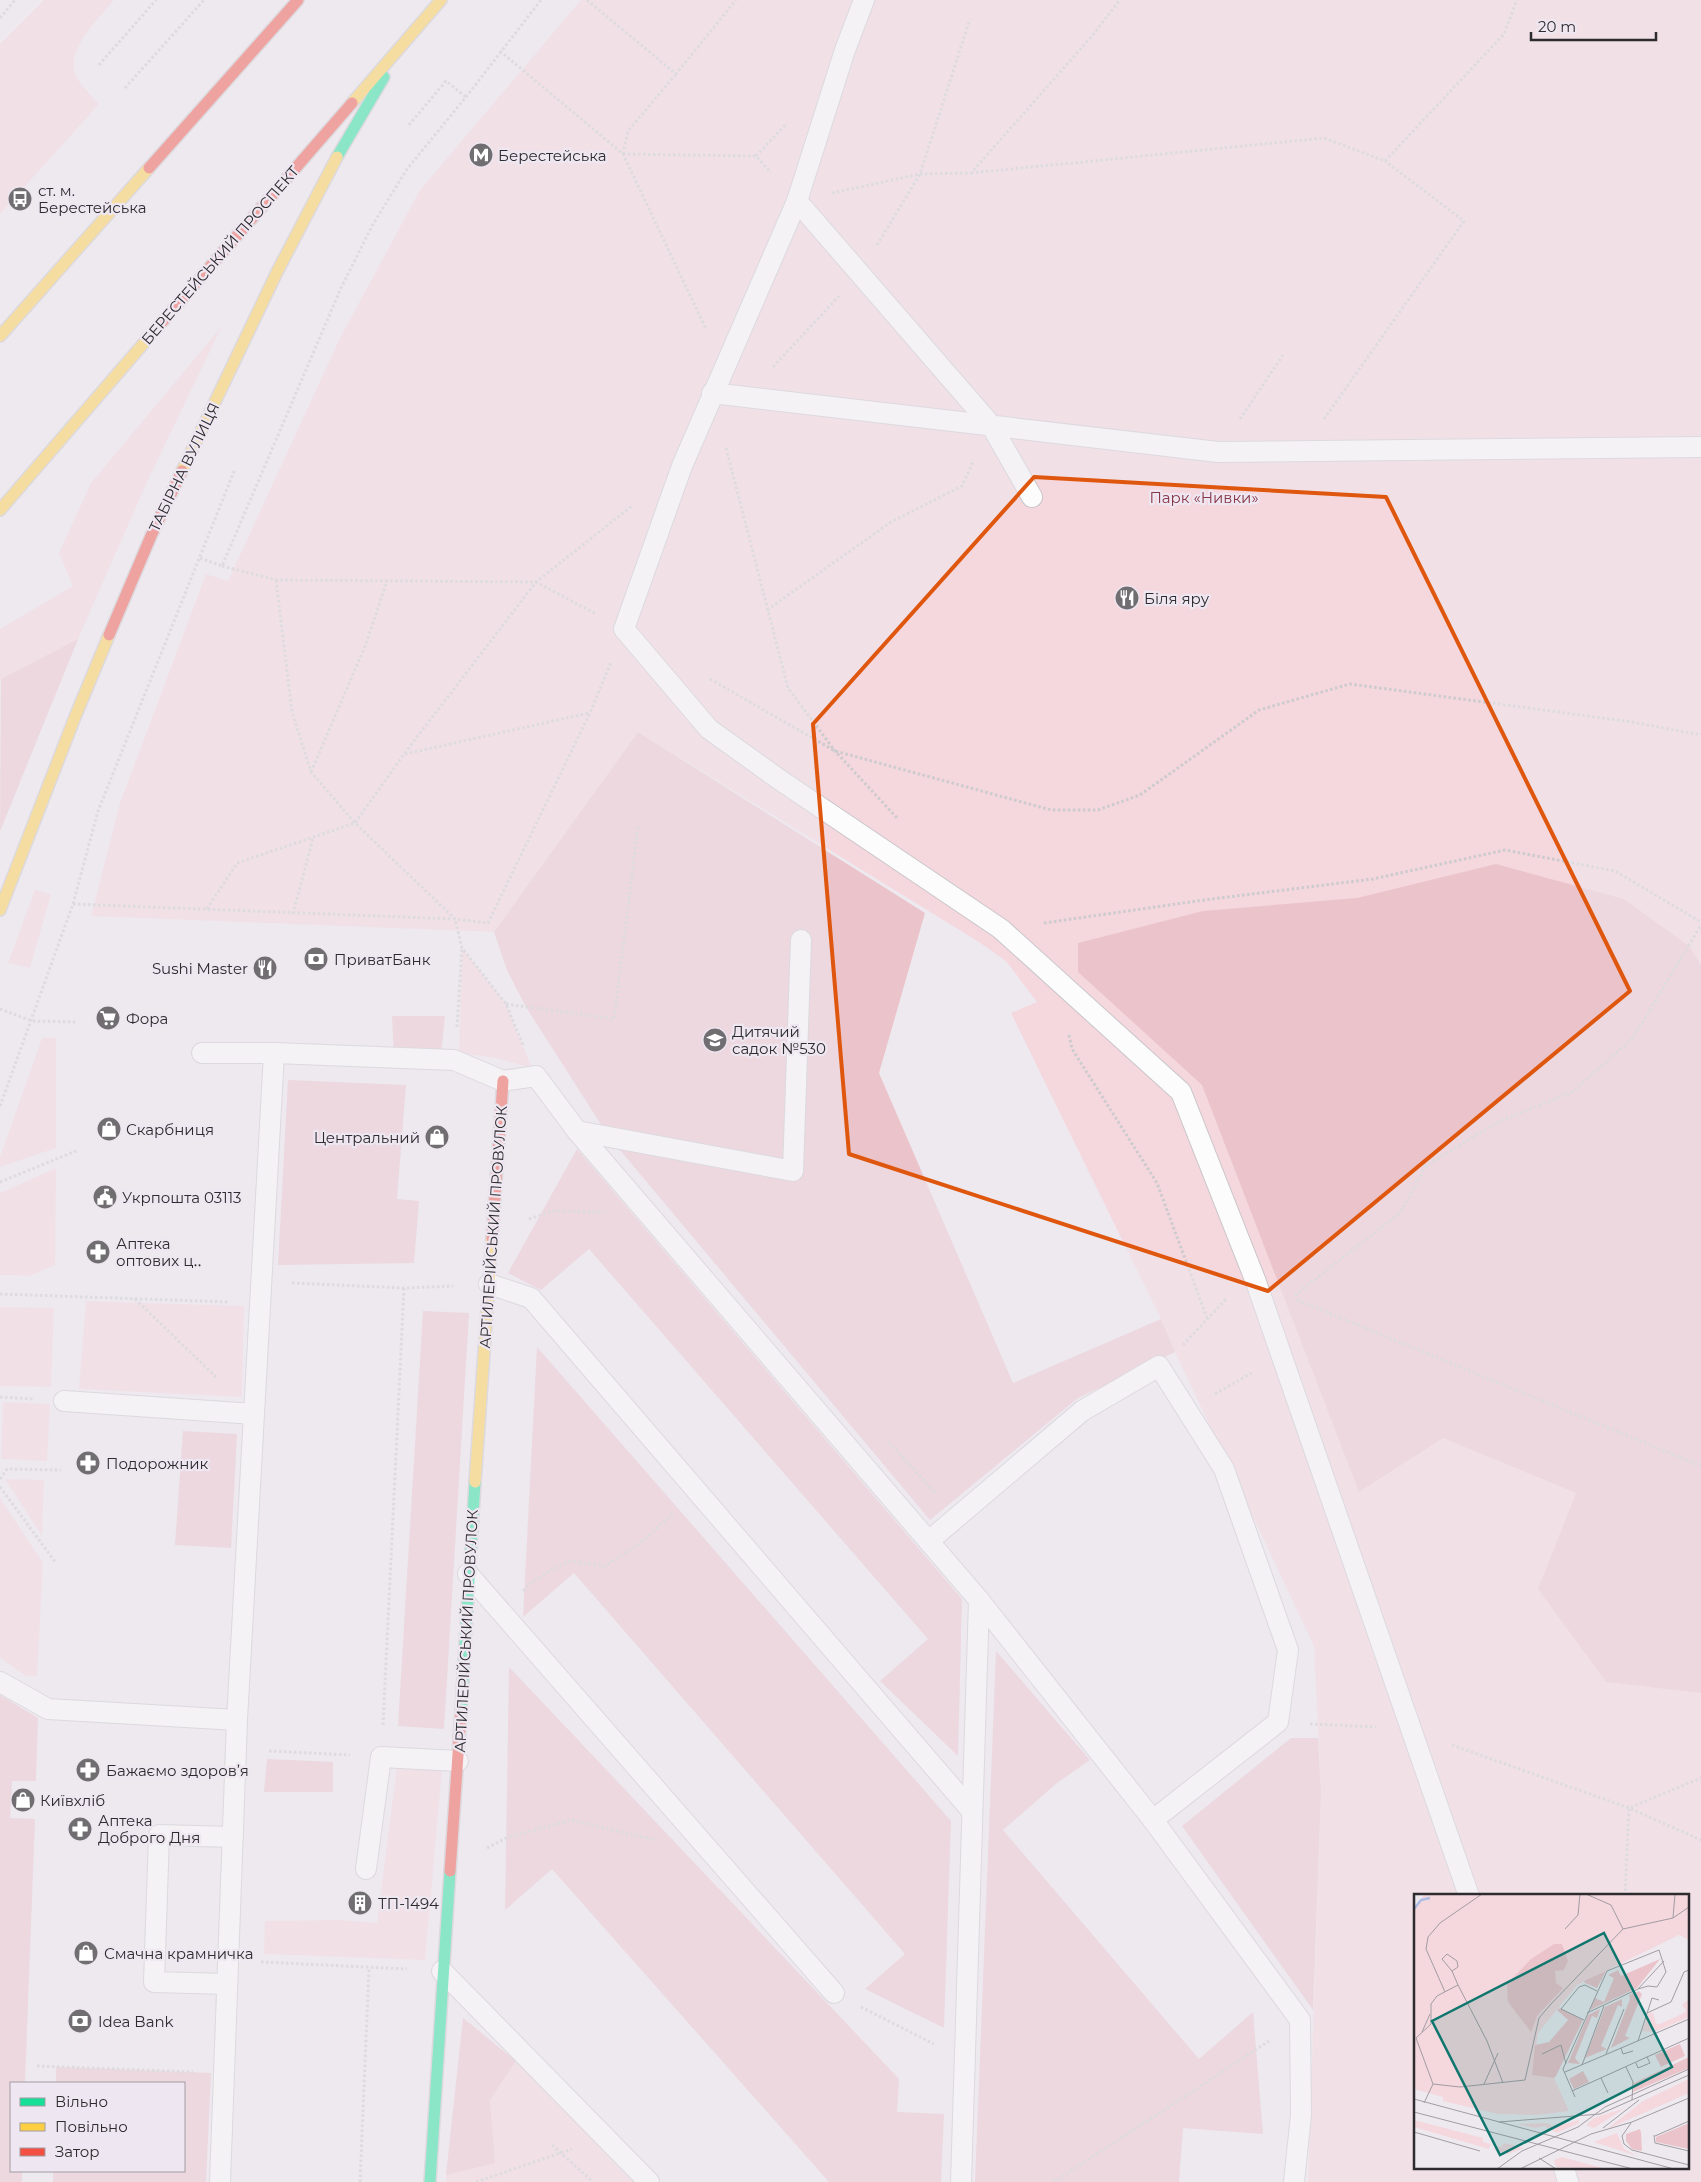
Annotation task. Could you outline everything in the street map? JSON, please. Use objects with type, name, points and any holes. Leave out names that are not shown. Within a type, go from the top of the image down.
[{"type":"main road","points":[[0,336],[298,0]]},
{"type":"main road","name":"БЕРЕСТЕЙСЬКИЙ ПРОСПЕКТ","points":[[0,510],[441,0]]},
{"type":"main road","name":"ТАБІРНА ВУЛИЦЯ","points":[[0,910],[74,717],[151,536],[277,272],[336,160],[404,42]]},
{"type":"main road","name":"АРТИЛЕРІЙСЬКИЙ ПРОВУЛОК","points":[[430,2182],[442,1971],[458,1761],[468,1574],[504,1081]]},
{"type":"lane","points":[[864,0],[845,50],[798,201],[712,393],[682,466],[624,629],[709,728],[780,780],[1001,929],[1181,1092],[1256,1282],[1468,1894]]},
{"type":"lane","points":[[798,201],[990,425],[1032,497]]},
{"type":"lane","points":[[712,393],[1218,452],[1701,446]]},
{"type":"lane","points":[[576,1131],[793,1171],[801,940]]},
{"type":"lane","points":[[202,1053],[274,1053],[454,1060],[504,1081],[536,1076],[576,1131],[930,1540],[979,1600],[1153,1820],[1300,2020],[1301,2115],[1294,2182]]},
{"type":"lane","points":[[220,2182],[237,1720],[274,1053]]},
{"type":"lane","points":[[488,1284],[531,1298],[971,1810]]},
{"type":"lane","points":[[930,1540],[1082,1411],[1159,1366],[1224,1468],[1288,1650],[1278,1722],[1153,1820]]},
{"type":"lane","points":[[64,1401],[254,1414]]},
{"type":"lane","points":[[468,1574],[834,1993]]},
{"type":"lane","points":[[960,2182],[979,1600]]},
{"type":"lane","points":[[0,1682],[48,1709],[237,1720]]},
{"type":"lane","points":[[366,1869],[381,1757],[458,1761]]},
{"type":"lane","points":[[227,1984],[154,1982],[160,1835],[232,1837]]},
{"type":"lane","points":[[442,1971],[649,2182]]},
{"type":"path","points":[[0,18],[15,0]]},
{"type":"path","points":[[100,65],[155,0]]},
{"type":"path","points":[[125,88],[204,0]]},
{"type":"path","points":[[222,566],[341,288],[372,226],[407,169],[466,98],[500,51],[541,0]]},
{"type":"path","points":[[587,0],[676,74]]},
{"type":"path","points":[[623,154],[628,132],[736,0]]},
{"type":"path","points":[[971,173],[1092,36],[1120,0]]},
{"type":"path","points":[[1385,161],[1504,34],[1517,0]]},
{"type":"path","points":[[766,374],[860,273],[920,174],[970,19]]},
{"type":"path","points":[[500,51],[623,154],[724,367]]},
{"type":"path","points":[[409,126],[446,82],[466,98]]},
{"type":"path","points":[[623,154],[756,156],[798,201],[920,174],[971,173],[1324,138],[1385,161],[1464,221],[1302,451]]},
{"type":"path","points":[[1218,452],[1283,355]]},
{"type":"path","points":[[712,393],[788,688],[835,751],[901,822]]},
{"type":"path","points":[[767,610],[891,522],[962,486],[990,425]]},
{"type":"path","points":[[0,1106],[73,904],[98,811],[235,468]]},
{"type":"path","points":[[207,909],[237,863],[355,824],[404,754],[536,582],[636,503]]},
{"type":"path","points":[[73,904],[455,919],[488,923],[590,713],[624,629],[536,582],[276,580],[222,566],[200,558]]},
{"type":"path","points":[[276,580],[292,712],[311,772],[355,824],[455,919],[462,948],[454,1060]]},
{"type":"path","points":[[311,772],[366,644],[387,581]]},
{"type":"path","points":[[708,678],[835,751],[1051,810],[1098,810],[1140,795],[1259,710],[1350,684],[1632,722],[1701,735]]},
{"type":"path","points":[[404,754],[590,713]]},
{"type":"path","points":[[506,1004],[614,1019],[638,825]]},
{"type":"path","points":[[293,914],[313,838]]},
{"type":"path","points":[[1001,929],[1204,900],[1373,880],[1505,850],[1615,871],[1701,924],[1633,1038],[1572,1092],[1498,1122],[1426,1166],[1400,1214],[1292,1297],[1701,1466]]},
{"type":"path","points":[[462,948],[506,1004],[536,1076]]},
{"type":"path","points":[[0,1009],[32,1021],[77,1022]]},
{"type":"path","points":[[1068,1032],[1072,1049],[1157,1183],[1207,1318]]},
{"type":"path","points":[[0,1182],[76,1151]]},
{"type":"path","points":[[493,1230],[553,1211],[649,1215]]},
{"type":"path","points":[[262,1282],[404,1288],[488,1284]]},
{"type":"path","points":[[1159,1366],[1235,1290],[1256,1282]]},
{"type":"path","points":[[236,1749],[381,1757],[404,1288]]},
{"type":"path","points":[[0,1294],[260,1303]]},
{"type":"path","points":[[135,1299],[254,1414]]},
{"type":"path","points":[[1188,1411],[1281,1355]]},
{"type":"path","points":[[0,1479],[7,1469],[61,1470]]},
{"type":"path","points":[[0,1487],[56,1563]]},
{"type":"path","points":[[501,1612],[533,1581],[569,1561],[605,1566],[639,1544],[697,1491]]},
{"type":"path","points":[[1278,1722],[1412,1729],[1483,1758],[1629,1808],[1701,1840]]},
{"type":"path","points":[[1629,1808],[1701,1778]]},
{"type":"path","points":[[1625,1894],[1629,1808]]},
{"type":"path","points":[[451,1866],[506,1838],[571,1820],[676,1845],[706,1846]]},
{"type":"path","points":[[228,1961],[442,1971]]},
{"type":"path","points":[[360,2182],[369,1968]]},
{"type":"path","points":[[834,1993],[964,2059]]},
{"type":"path","points":[[1054,2182],[1300,2020]]},
{"type":"path","points":[[37,2066],[224,2073]]},
{"type":"path","points":[[476,2182],[606,2138]]},
{"type":"path","points":[[552,2145],[593,2182]]},
{"type":"highlighted area","points":[[1034,477],[1386,497],[1630,991],[1268,1291],[849,1154],[813,724]]},
{"type":"green space","points":[[44,0],[114,0],[87,32],[74,60],[75,74],[84,88],[99,104],[0,214],[0,44]]},
{"type":"green space","name":"Парк «Нивки»","points":[[581,0],[1701,0],[1701,2182],[1308,2182],[1321,1793],[1314,1646],[1161,1319],[1011,1013],[1037,1002],[1006,961],[979,942],[638,732],[494,932],[91,916],[120,803],[206,574],[228,581],[340,338],[420,190]]},
{"type":"green space","points":[[222,326],[147,482],[78,639],[1,679],[0,682],[0,629],[73,586],[59,553],[91,483]]},
{"type":"green space","points":[[35,890],[51,894],[30,968],[8,963]]},
{"type":"green space","points":[[462,948],[506,1004],[532,1068],[495,1058],[459,1053]]},
{"type":"green space","points":[[42,1038],[56,1038],[56,1148],[0,1167],[0,1157]]},
{"type":"green space","points":[[56,1168],[55,1265],[30,1276],[0,1275],[0,1193]]},
{"type":"green space","points":[[86,1301],[244,1306],[242,1397],[79,1389]]},
{"type":"green space","points":[[0,1307],[54,1308],[51,1387],[0,1386]]},
{"type":"green space","points":[[3,1402],[50,1404],[47,1461],[1,1459]]},
{"type":"green space","points":[[5,1479],[44,1480],[42,1536]]},
{"type":"green space","points":[[0,1498],[43,1563],[37,1676],[26,1676],[0,1658]]},
{"type":"green space","points":[[397,1766],[442,1770],[425,1960],[264,1954],[265,1921],[339,1920],[377,1923]]},
{"type":"green space","points":[[516,2061],[633,2182],[446,2182],[446,2175],[495,2162],[490,2100]]},
{"type":"shaded area","points":[[78,639],[5,819],[0,831],[1,679]]},
{"type":"shaded area","name":"Дитячий садок №530","points":[[638,732],[925,913],[879,1073],[1013,1383],[1161,1319],[1175,1352],[1078,1398],[930,1520],[609,1137],[526,1007],[507,970],[494,932]]},
{"type":"shaded area","points":[[1496,864],[1624,899],[1689,946],[1701,965],[1701,1693],[1606,1682],[1538,1589],[1576,1493],[1443,1438],[1359,1492],[1202,1085],[1078,972],[1078,943],[1203,911],[1357,898]]},
{"type":"shaded area","points":[[392,1016],[445,1016],[441,1054],[394,1053]]},
{"type":"shaded area","points":[[288,1080],[406,1085],[397,1199],[419,1201],[414,1263],[278,1265]]},
{"type":"shaded area","points":[[577,1149],[962,1599],[958,1756],[880,1681],[928,1639],[589,1249],[541,1290],[508,1273]]},
{"type":"shaded area","points":[[423,1311],[469,1313],[444,1729],[398,1726]]},
{"type":"shaded area","points":[[537,1347],[951,1821],[944,2028],[865,1989],[905,1954],[574,1573],[523,1617]]},
{"type":"shaded area","points":[[183,1431],[237,1434],[231,1548],[175,1545]]},
{"type":"shaded area","points":[[996,1651],[1090,1760],[1057,1783],[1003,1830],[1199,2059],[1253,2012],[1263,2134],[1183,2128],[1179,2182],[975,2182]]},
{"type":"shaded area","points":[[509,1667],[899,2079],[897,2112],[944,2114],[941,2182],[829,2182],[552,1869],[505,1910]]},
{"type":"shaded area","points":[[0,1695],[38,1718],[36,1781],[12,1781],[10,1818],[35,1819],[25,2082],[10,2082],[10,2172],[22,2172],[22,2182],[0,2182]]},
{"type":"shaded area","points":[[1291,1738],[1318,1738],[1321,1793],[1313,2010],[1182,1826]]},
{"type":"shaded area","points":[[267,1759],[333,1762],[333,1792],[264,1792]]},
{"type":"shaded area","points":[[463,2018],[516,2061],[490,2100],[495,2163],[446,2175]]},
{"type":"shaded area","points":[[56,2067],[211,2073],[206,2182],[53,2182],[53,2172],[185,2172],[185,2082],[56,2082]]},
{"type":"traffic: fast","points":[[337,157],[384,77]]},
{"type":"traffic: fast","points":[[461,1711],[475,1482]]},
{"type":"traffic: fast","points":[[430,2182],[450,1871]]},
{"type":"traffic: slow","points":[[352,103],[441,0]]},
{"type":"traffic: slow","points":[[182,471],[277,272],[337,157]]},
{"type":"traffic: slow","points":[[0,336],[149,168]]},
{"type":"traffic: slow","points":[[0,510],[156,329]]},
{"type":"traffic: slow","points":[[0,910],[109,635]]},
{"type":"traffic: slow","points":[[475,1482],[492,1238]]},
{"type":"traffic: jam","points":[[149,168],[298,0]]},
{"type":"traffic: jam","points":[[156,329],[352,103]]},
{"type":"traffic: jam","points":[[109,635],[151,536],[182,471]]},
{"type":"traffic: jam","points":[[492,1238],[503,1081]]},
{"type":"traffic: jam","points":[[450,1871],[461,1711]]},
{"type":"place","name":"Берестейська","points":[[481,155]]},
{"type":"place","name":"ст. м. Берестейська","points":[[20,199]]},
{"type":"place","name":"Біля яру","points":[[1127,598]]},
{"type":"place","name":"ПриватБанк","points":[[316,959]]},
{"type":"place","name":"Sushi Master","points":[[265,968]]},
{"type":"place","name":"Фора","points":[[108,1018]]},
{"type":"place","name":"Дитячий садок №530","points":[[715,1040]]},
{"type":"place","name":"Скарбниця","points":[[109,1129]]},
{"type":"place","name":"Центральний","points":[[437,1137]]},
{"type":"place","name":"Укрпошта 03113","points":[[105,1197]]},
{"type":"place","name":"Аптека оптових ц‥","points":[[98,1252]]},
{"type":"place","name":"Подорожник","points":[[88,1463]]},
{"type":"place","name":"Бажаємо здоровʼя","points":[[88,1770]]},
{"type":"place","name":"Київхліб","points":[[23,1800]]},
{"type":"place","name":"Аптека Доброго Дня","points":[[80,1829]]},
{"type":"place","name":"ТП-1494","points":[[360,1903]]},
{"type":"place","name":"Смачна крамничка","points":[[86,1953]]},
{"type":"place","name":"Idea Bank","points":[[80,2021]]}]
